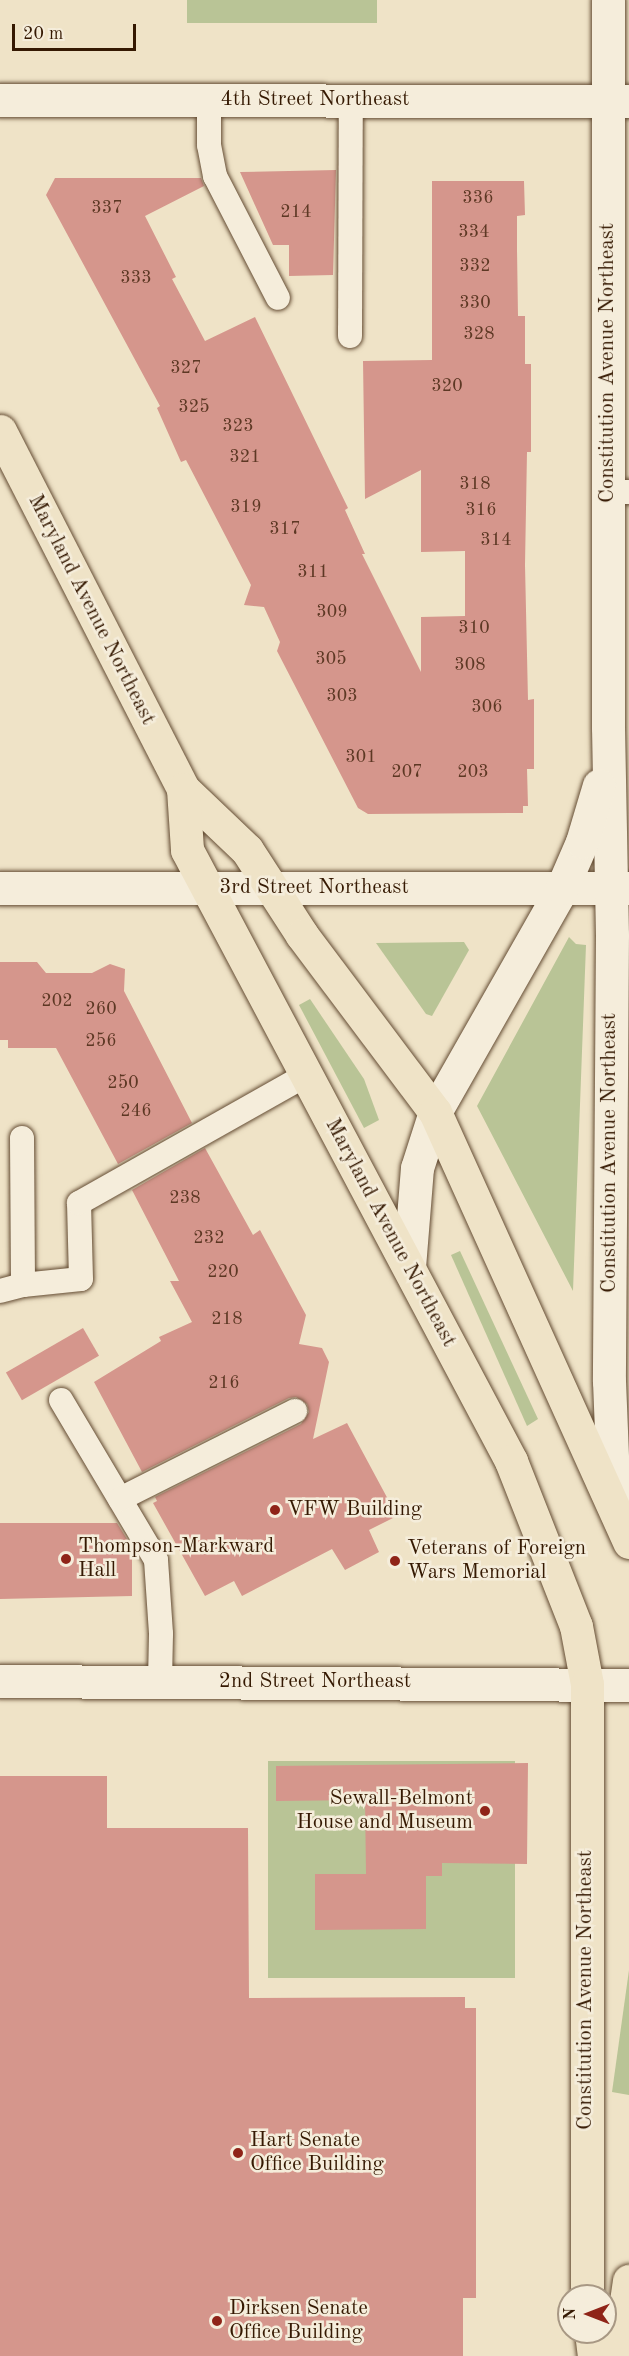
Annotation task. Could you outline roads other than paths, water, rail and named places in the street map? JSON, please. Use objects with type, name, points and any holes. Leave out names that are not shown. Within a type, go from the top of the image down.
[{"type":"main road","name":"Constitution Avenue Northeast","points":[[608,0],[618,101],[618,492],[608,727],[620,888],[619,1285],[614,1506]]},
{"type":"main road","name":"4th Street Northeast","points":[[0,100],[618,101]]},
{"type":"main road","name":"Maryland Avenue Northeast","points":[[0,431],[183,789],[247,850],[269,888],[435,1112],[629,1542]]},
{"type":"main road","name":"Constitution Avenue Northeast","points":[[409,1267],[417,1168],[435,1112],[562,888],[594,807],[608,727]]},
{"type":"main road","name":"Maryland Avenue Northeast","points":[[183,789],[187,850],[511,1461],[576,1626],[586,1684]]},
{"type":"main road","name":"3rd Street Northeast","points":[[0,888],[620,888]]},
{"type":"main road","name":"2nd Street Northeast","points":[[0,1682],[629,1685]]},
{"type":"main road","name":"Constitution Avenue Northeast","points":[[586,1684],[587,2284]]},
{"type":"main road","points":[[618,2356],[629,2281]]},
{"type":"lane","points":[[209,100],[209,145],[215,176],[278,298]]},
{"type":"lane","points":[[351,100],[351,336]]},
{"type":"lane","points":[[22,1138],[11,1288],[81,1279],[79,1203],[306,1074]]},
{"type":"lane","points":[[62,1400],[156,1560],[161,1634],[160,1682]]},
{"type":"lane","points":[[120,1499],[296,1411]]},
{"type":"place","name":"VFW Building","points":[[275,1510]]},
{"type":"place","name":"Thompson-Markward Hall","points":[[66,1559]]},
{"type":"place","name":"Veterans of Foreign Wars Memorial","points":[[395,1561]]},
{"type":"place","name":"Sewall-Belmont House and Museum","points":[[485,1811]]},
{"type":"place","name":"Hart Senate Office Building","points":[[238,2153]]},
{"type":"place","name":"Dirksen Senate Office Building","points":[[217,2321]]}]
